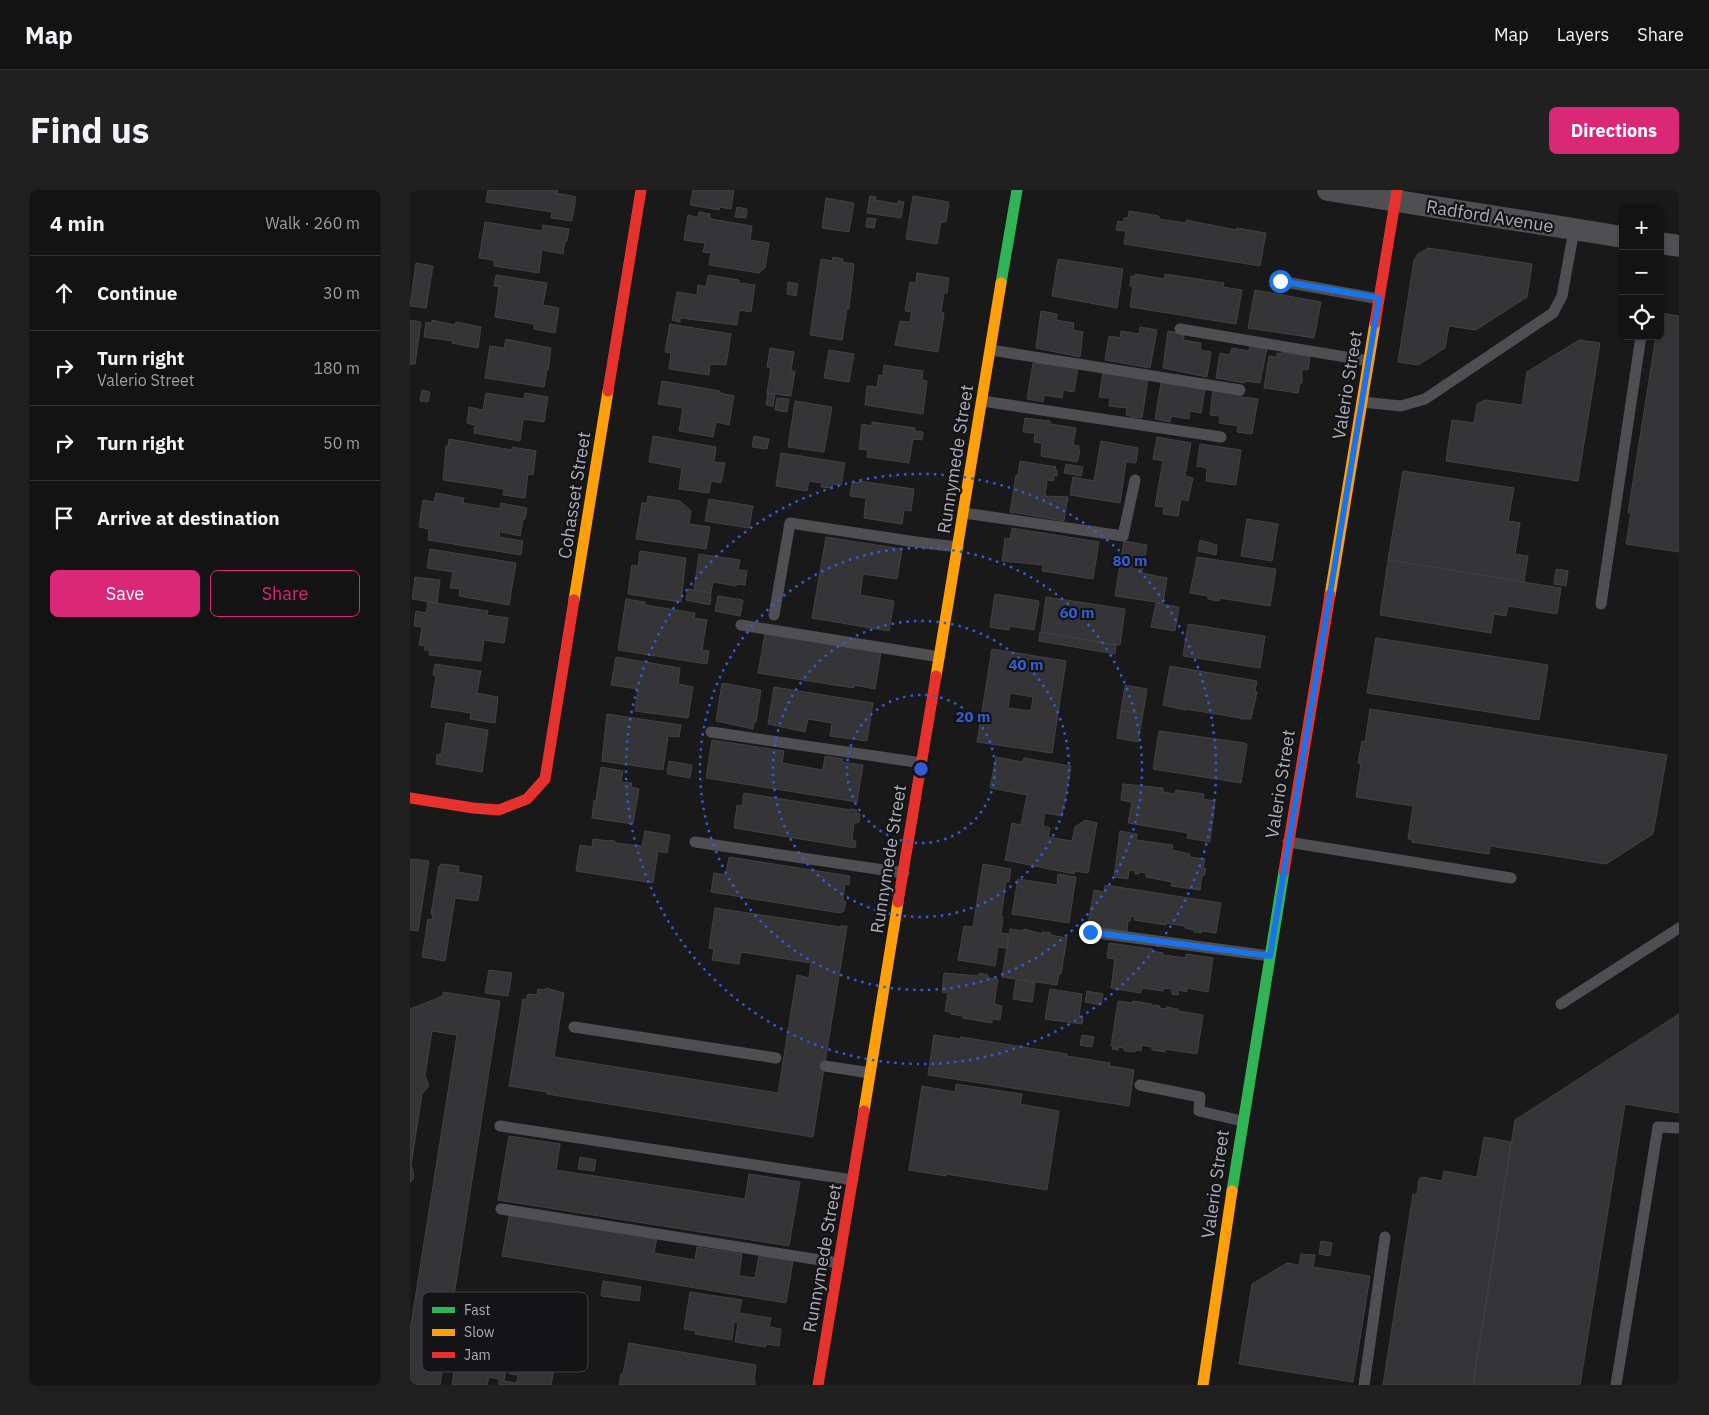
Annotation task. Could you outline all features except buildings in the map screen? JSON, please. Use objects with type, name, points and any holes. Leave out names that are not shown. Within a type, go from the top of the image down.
[{"type":"street","name":"Cohasset Street","points":[[410,798],[499,810],[527,799],[545,779],[641,190]]},
{"type":"street","name":"Runnymede Street","points":[[818,1385],[1017,190]]},
{"type":"street","name":"Radford Avenue","points":[[1328,190],[1396,196],[1574,230],[1619,236]]},
{"type":"street","name":"Valerio Street","points":[[1203,1385],[1242,1120],[1396,196]]},
{"type":"street","points":[[1664,244],[1679,246]]},
{"type":"lane","points":[[1362,402],[1401,406],[1425,399],[1553,313],[1562,296],[1574,230]]},
{"type":"lane","points":[[1280,281],[1379,298]]},
{"type":"lane","points":[[1180,329],[1369,361]]},
{"type":"lane","points":[[1601,604],[1640,340]]},
{"type":"lane","points":[[991,350],[1240,390]]},
{"type":"lane","points":[[982,401],[1221,437]]},
{"type":"lane","points":[[964,513],[1123,536],[1135,480]]},
{"type":"lane","points":[[774,616],[790,523],[958,547]]},
{"type":"lane","points":[[741,625],[940,657]]},
{"type":"lane","points":[[712,732],[922,763]]},
{"type":"lane","points":[[695,842],[904,873]]},
{"type":"lane","points":[[1288,842],[1511,878]]},
{"type":"lane","points":[[1561,1004],[1679,928]]},
{"type":"lane","points":[[1090,932],[1270,956]]},
{"type":"lane","points":[[574,1027],[776,1058]]},
{"type":"lane","points":[[825,1066],[870,1073]]},
{"type":"lane","points":[[1140,1085],[1200,1097],[1199,1111],[1242,1120]]},
{"type":"lane","points":[[500,1126],[852,1180]]},
{"type":"lane","points":[[1616,1385],[1658,1126],[1679,1128]]},
{"type":"lane","points":[[501,1209],[839,1263]]},
{"type":"lane","points":[[1364,1385],[1385,1237]]},
{"type":"traffic: fast","points":[[1001,283],[1017,190]]},
{"type":"traffic: fast","points":[[1232,1191],[1284,871]]},
{"type":"traffic: slow","points":[[936,676],[1001,283]]},
{"type":"traffic: slow","points":[[1330,595],[1375,323]]},
{"type":"traffic: slow","points":[[574,600],[608,391]]},
{"type":"traffic: slow","points":[[864,1111],[898,902]]},
{"type":"traffic: slow","points":[[1203,1385],[1232,1191]]},
{"type":"traffic: jam","points":[[608,391],[641,190]]},
{"type":"traffic: jam","points":[[1375,323],[1397,190]]},
{"type":"traffic: jam","points":[[1284,871],[1330,595]]},
{"type":"traffic: jam","points":[[410,798],[499,810],[527,799],[545,779],[574,600]]},
{"type":"traffic: jam","points":[[898,902],[936,676]]},
{"type":"traffic: jam","points":[[818,1385],[864,1111]]},
{"type":"route","points":[[1090,932],[1270,956],[1379,298],[1280,281]]}]
